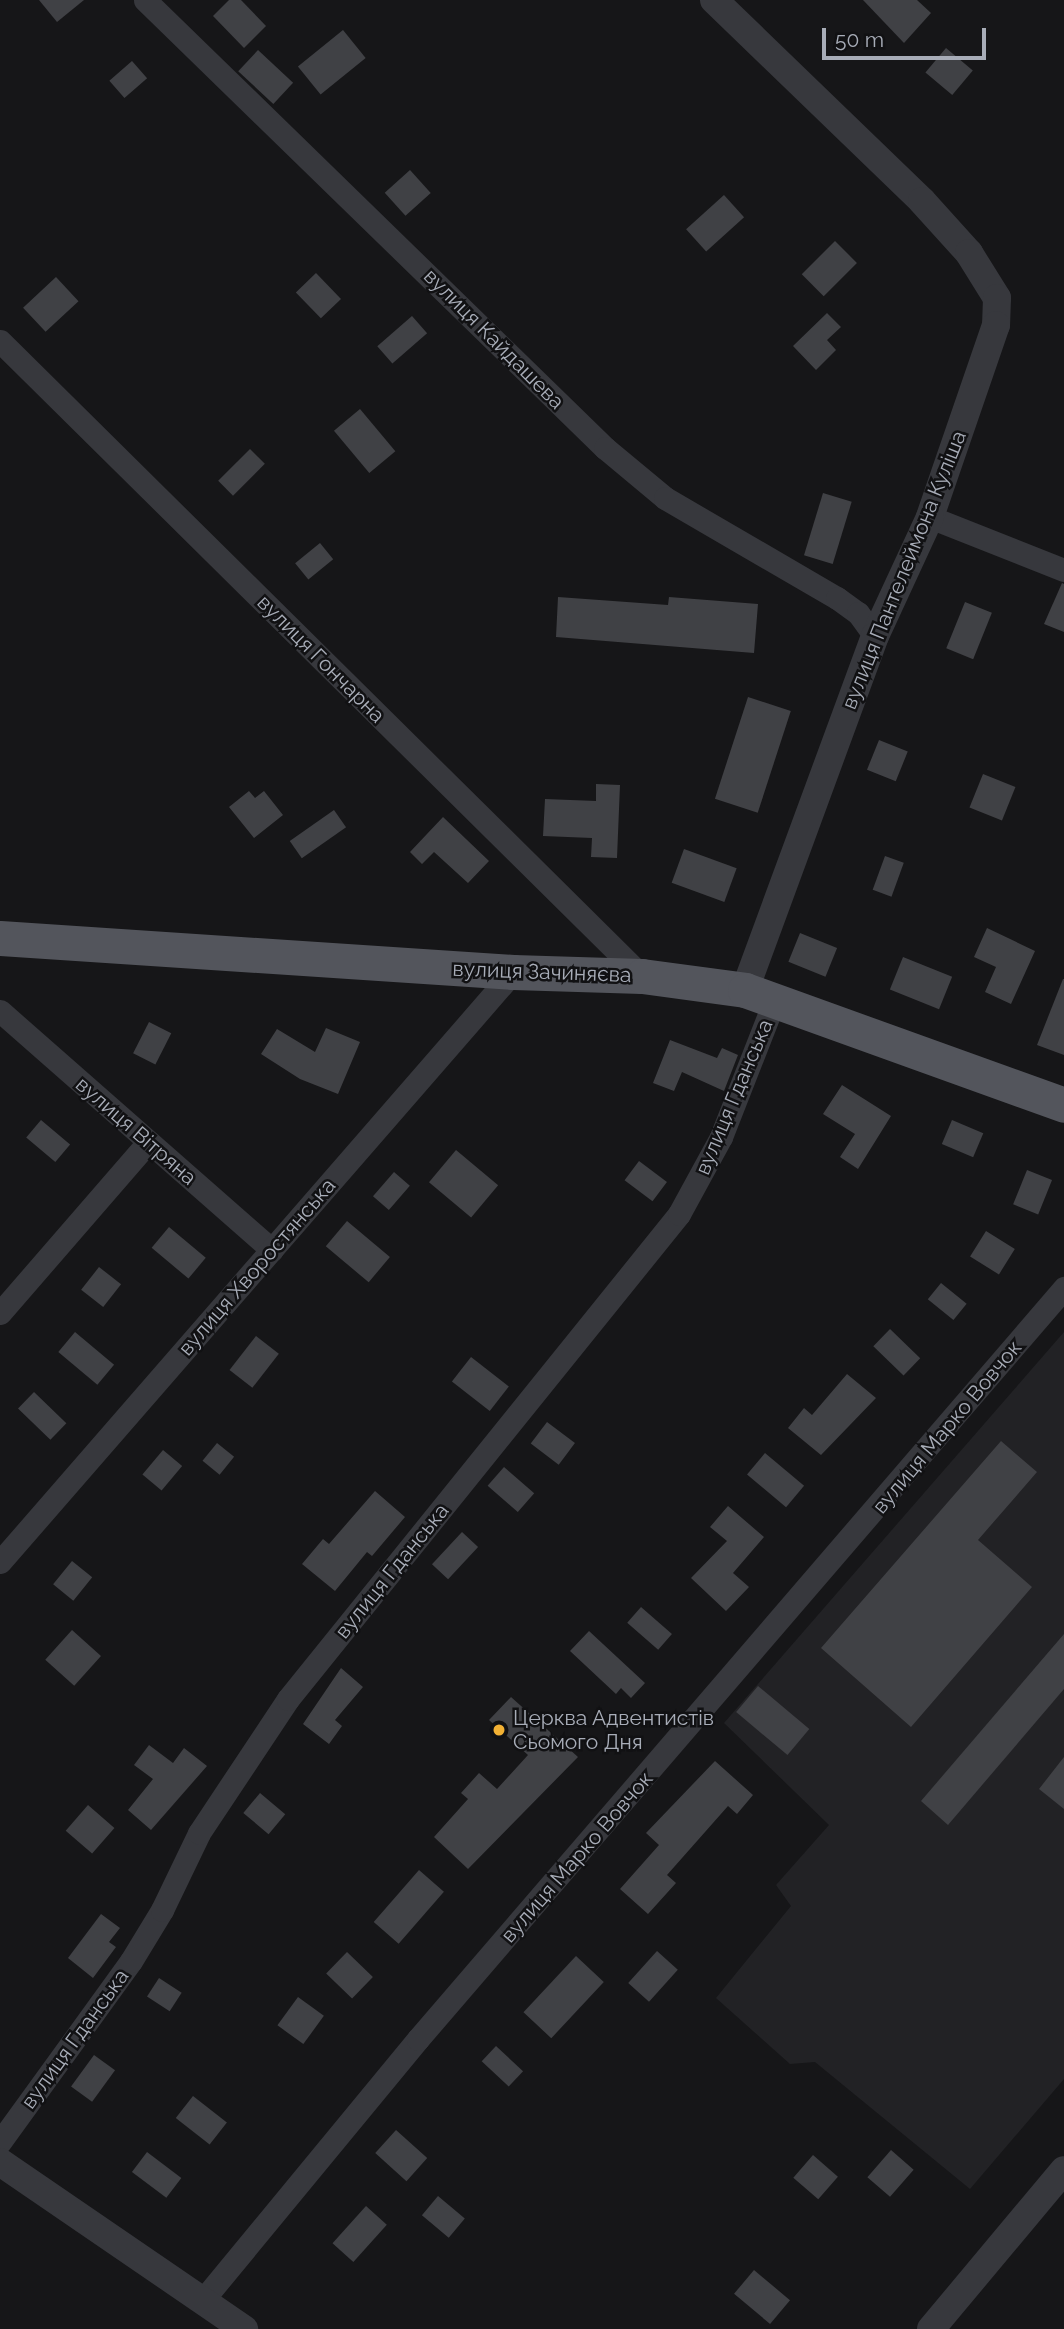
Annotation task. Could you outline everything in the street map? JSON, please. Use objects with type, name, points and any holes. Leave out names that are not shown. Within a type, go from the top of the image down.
[{"type":"main road","name":"вулиця Зачиняєва","points":[[0,938],[513,972],[642,976],[760,995],[1064,1105]]},
{"type":"street","name":"вулиця Кайдашева","points":[[145,0],[605,448],[665,498],[837,598],[858,613],[875,636]]},
{"type":"street","name":"вулиця Пантелеймона Куліша","points":[[713,0],[922,201],[969,253],[998,298],[996,325],[930,517],[875,636],[760,995]]},
{"type":"street","name":"вулиця Гончарна","points":[[0,341],[642,976]]},
{"type":"street","points":[[930,517],[1064,570]]},
{"type":"street","name":"вулиця Хворостянська","points":[[0,1562],[513,972]]},
{"type":"street","name":"вулиця Гданська","points":[[0,2142],[131,1961],[199,1833],[288,1699],[672,1224],[721,1137],[760,995]]},
{"type":"street","name":"вулиця Вітряна","points":[[0,1011],[272,1250]]},
{"type":"street","points":[[0,1313],[148,1142]]},
{"type":"street","name":"вулиця Марко Вовчок","points":[[202,2301],[418,2039],[1064,1288]]},
{"type":"street","points":[[0,2162],[244,2329]]},
{"type":"street","points":[[931,2329],[1064,2170]]},
{"type":"shaded area","points":[[1064,1332],[1064,2079],[970,2189],[815,2062],[790,2064],[716,1998],[791,1906],[776,1885],[829,1825],[724,1723]]},
{"type":"building","points":[[39,0],[84,0],[57,22]]},
{"type":"building","points":[[229,0],[241,0],[266,26],[244,48],[213,16]]},
{"type":"building","points":[[863,0],[917,0],[931,13],[904,43]]},
{"type":"building","points":[[343,30],[366,58],[321,94],[298,67]]},
{"type":"building","points":[[946,48],[973,70],[952,95],[925,73]]},
{"type":"building","points":[[258,50],[293,83],[273,104],[238,71]]},
{"type":"building","points":[[132,61],[147,78],[124,98],[109,81]]},
{"type":"building","points":[[410,170],[431,193],[405,216],[385,193]]},
{"type":"building","points":[[724,195],[744,217],[706,251],[686,229]]},
{"type":"building","points":[[835,241],[857,263],[824,296],[802,274]]},
{"type":"building","points":[[316,273],[341,299],[321,318],[296,292]]},
{"type":"building","points":[[56,277],[79,301],[46,332],[23,308]]},
{"type":"building","points":[[827,313],[841,327],[827,340],[836,350],[816,370],[793,346]]},
{"type":"building","points":[[412,316],[427,333],[392,364],[377,346]]},
{"type":"building","points":[[360,409],[395,451],[369,473],[334,431]]},
{"type":"building","points":[[250,449],[265,464],[233,496],[218,481]]},
{"type":"building","points":[[823,493],[852,502],[833,564],[804,555]]},
{"type":"building","points":[[320,543],[333,559],[308,579],[295,563]]},
{"type":"building","points":[[1062,583],[1064,584],[1064,632],[1044,624]]},
{"type":"building","points":[[558,597],[668,605],[669,597],[758,604],[754,653],[556,637]]},
{"type":"building","points":[[965,602],[992,613],[973,659],[946,648]]},
{"type":"building","points":[[748,697],[791,711],[758,813],[715,799]]},
{"type":"building","points":[[879,740],[908,752],[896,781],[867,770]]},
{"type":"building","points":[[983,774],[1015,787],[1002,820],[970,807]]},
{"type":"building","points":[[596,784],[620,785],[617,858],[591,857],[592,838],[543,836],[545,799],[596,801]]},
{"type":"building","points":[[249,791],[255,798],[264,791],[283,815],[254,838],[229,807]]},
{"type":"building","points":[[334,810],[346,827],[302,858],[290,841]]},
{"type":"building","points":[[443,817],[489,861],[468,883],[434,852],[422,864],[410,852]]},
{"type":"building","points":[[684,849],[737,868],[724,902],[672,883]]},
{"type":"building","points":[[885,856],[904,863],[891,897],[873,890]]},
{"type":"building","points":[[987,928],[1035,951],[1011,1004],[985,992],[996,967],[974,957]]},
{"type":"building","points":[[800,933],[837,948],[825,977],[788,962]]},
{"type":"building","points":[[903,957],[952,977],[939,1009],[890,989]]},
{"type":"building","points":[[1064,979],[1064,1055],[1037,1045]]},
{"type":"building","points":[[149,1022],[171,1033],[155,1065],[133,1053]]},
{"type":"building","points":[[326,1028],[360,1042],[338,1094],[300,1079],[261,1054],[277,1029],[315,1052]]},
{"type":"building","points":[[670,1040],[717,1058],[722,1048],[738,1055],[724,1091],[682,1072],[674,1091],[653,1083]]},
{"type":"building","points":[[842,1085],[891,1116],[858,1169],[840,1157],[855,1134],[823,1114]]},
{"type":"building","points":[[41,1120],[70,1144],[55,1162],[26,1138]]},
{"type":"building","points":[[952,1120],[983,1133],[973,1157],[942,1144]]},
{"type":"building","points":[[456,1150],[498,1185],[471,1218],[429,1182]]},
{"type":"building","points":[[639,1161],[667,1182],[653,1201],[625,1180]]},
{"type":"building","points":[[1027,1170],[1052,1180],[1038,1214],[1013,1204]]},
{"type":"building","points":[[394,1172],[410,1186],[389,1210],[373,1196]]},
{"type":"building","points":[[347,1221],[390,1257],[369,1282],[326,1246]]},
{"type":"building","points":[[169,1227],[206,1258],[188,1279],[152,1248]]},
{"type":"building","points":[[986,1231],[1015,1249],[999,1274],[970,1256]]},
{"type":"building","points":[[99,1267],[121,1284],[103,1307],[81,1290]]},
{"type":"building","points":[[941,1283],[967,1304],[953,1320],[928,1299]]},
{"type":"building","points":[[890,1329],[920,1358],[904,1375],[873,1346]]},
{"type":"building","points":[[75,1332],[114,1365],[97,1385],[58,1352]]},
{"type":"building","points":[[256,1336],[279,1354],[252,1388],[230,1370]]},
{"type":"building","points":[[471,1357],[509,1387],[490,1411],[452,1381]]},
{"type":"building","points":[[847,1374],[876,1398],[821,1455],[788,1428],[804,1408],[812,1415]]},
{"type":"building","points":[[34,1392],[66,1423],[50,1440],[18,1409]]},
{"type":"building","points":[[547,1422],[575,1443],[559,1465],[531,1444]]},
{"type":"building","points":[[1001,1441],[1037,1472],[978,1540],[1032,1587],[911,1727],[821,1648]]},
{"type":"building","points":[[217,1443],[234,1457],[220,1475],[203,1461]]},
{"type":"building","points":[[163,1450],[182,1466],[162,1491],[142,1475]]},
{"type":"building","points":[[765,1453],[804,1486],[786,1507],[747,1474]]},
{"type":"building","points":[[504,1467],[534,1493],[518,1512],[488,1486]]},
{"type":"building","points":[[375,1491],[405,1517],[372,1556],[367,1552],[335,1591],[302,1564],[323,1539],[329,1544]]},
{"type":"building","points":[[728,1506],[764,1537],[733,1573],[749,1587],[726,1611],[691,1578],[727,1541],[710,1527]]},
{"type":"building","points":[[462,1532],[478,1547],[448,1579],[432,1564]]},
{"type":"building","points":[[72,1561],[92,1577],[73,1601],[53,1584]]},
{"type":"building","points":[[641,1607],[672,1634],[658,1650],[627,1623]]},
{"type":"building","points":[[72,1630],[101,1656],[74,1686],[45,1660]]},
{"type":"building","points":[[589,1631],[645,1683],[631,1698],[621,1688],[616,1694],[570,1651]]},
{"type":"building","points":[[1064,1634],[1064,1689],[948,1825],[921,1801]]},
{"type":"building","points":[[341,1668],[363,1687],[335,1720],[342,1726],[329,1744],[303,1724]]},
{"type":"building","points":[[758,1686],[809,1729],[787,1755],[736,1712]]},
{"type":"building","points":[[511,1697],[578,1757],[468,1869],[434,1837],[468,1799],[461,1793],[479,1773],[497,1789],[528,1755],[489,1720]]},
{"type":"building","points":[[149,1745],[173,1763],[184,1748],[207,1766],[151,1830],[128,1810],[153,1779],[134,1765]]},
{"type":"building","points":[[1064,1757],[1064,1809],[1039,1789]]},
{"type":"building","points":[[715,1761],[753,1795],[737,1814],[728,1806],[667,1875],[676,1883],[648,1914],[620,1889],[659,1845],[646,1833]]},
{"type":"building","points":[[260,1793],[285,1814],[269,1834],[243,1813]]},
{"type":"building","points":[[88,1805],[114,1828],[92,1854],[66,1831]]},
{"type":"building","points":[[419,1870],[444,1892],[399,1944],[374,1922]]},
{"type":"building","points":[[101,1914],[120,1928],[109,1942],[116,1947],[93,1978],[68,1958]]},
{"type":"building","points":[[657,1951],[678,1970],[649,2002],[628,1983]]},
{"type":"building","points":[[347,1952],[373,1977],[352,1999],[326,1974]]},
{"type":"building","points":[[576,1956],[604,1982],[551,2038],[523,2012]]},
{"type":"building","points":[[159,1978],[182,1993],[170,2011],[147,1996]]},
{"type":"building","points":[[298,1997],[324,2016],[303,2044],[277,2025]]},
{"type":"building","points":[[496,2046],[523,2071],[509,2087],[482,2061]]},
{"type":"building","points":[[94,2055],[115,2070],[92,2102],[71,2087]]},
{"type":"building","points":[[193,2096],[227,2122],[210,2145],[176,2118]]},
{"type":"building","points":[[396,2130],[427,2158],[406,2181],[375,2153]]},
{"type":"building","points":[[891,2150],[914,2170],[890,2197],[867,2177]]},
{"type":"building","points":[[147,2152],[181,2178],[166,2198],[132,2172]]},
{"type":"building","points":[[813,2155],[838,2177],[818,2199],[793,2178]]},
{"type":"building","points":[[438,2196],[465,2218],[449,2238],[422,2215]]},
{"type":"building","points":[[366,2206],[387,2225],[353,2262],[333,2243]]},
{"type":"building","points":[[754,2270],[790,2300],[770,2324],[734,2294]]},
{"type":"place","name":"Церква Адвентистів Сьомого Дня","points":[[499,1730]]}]
